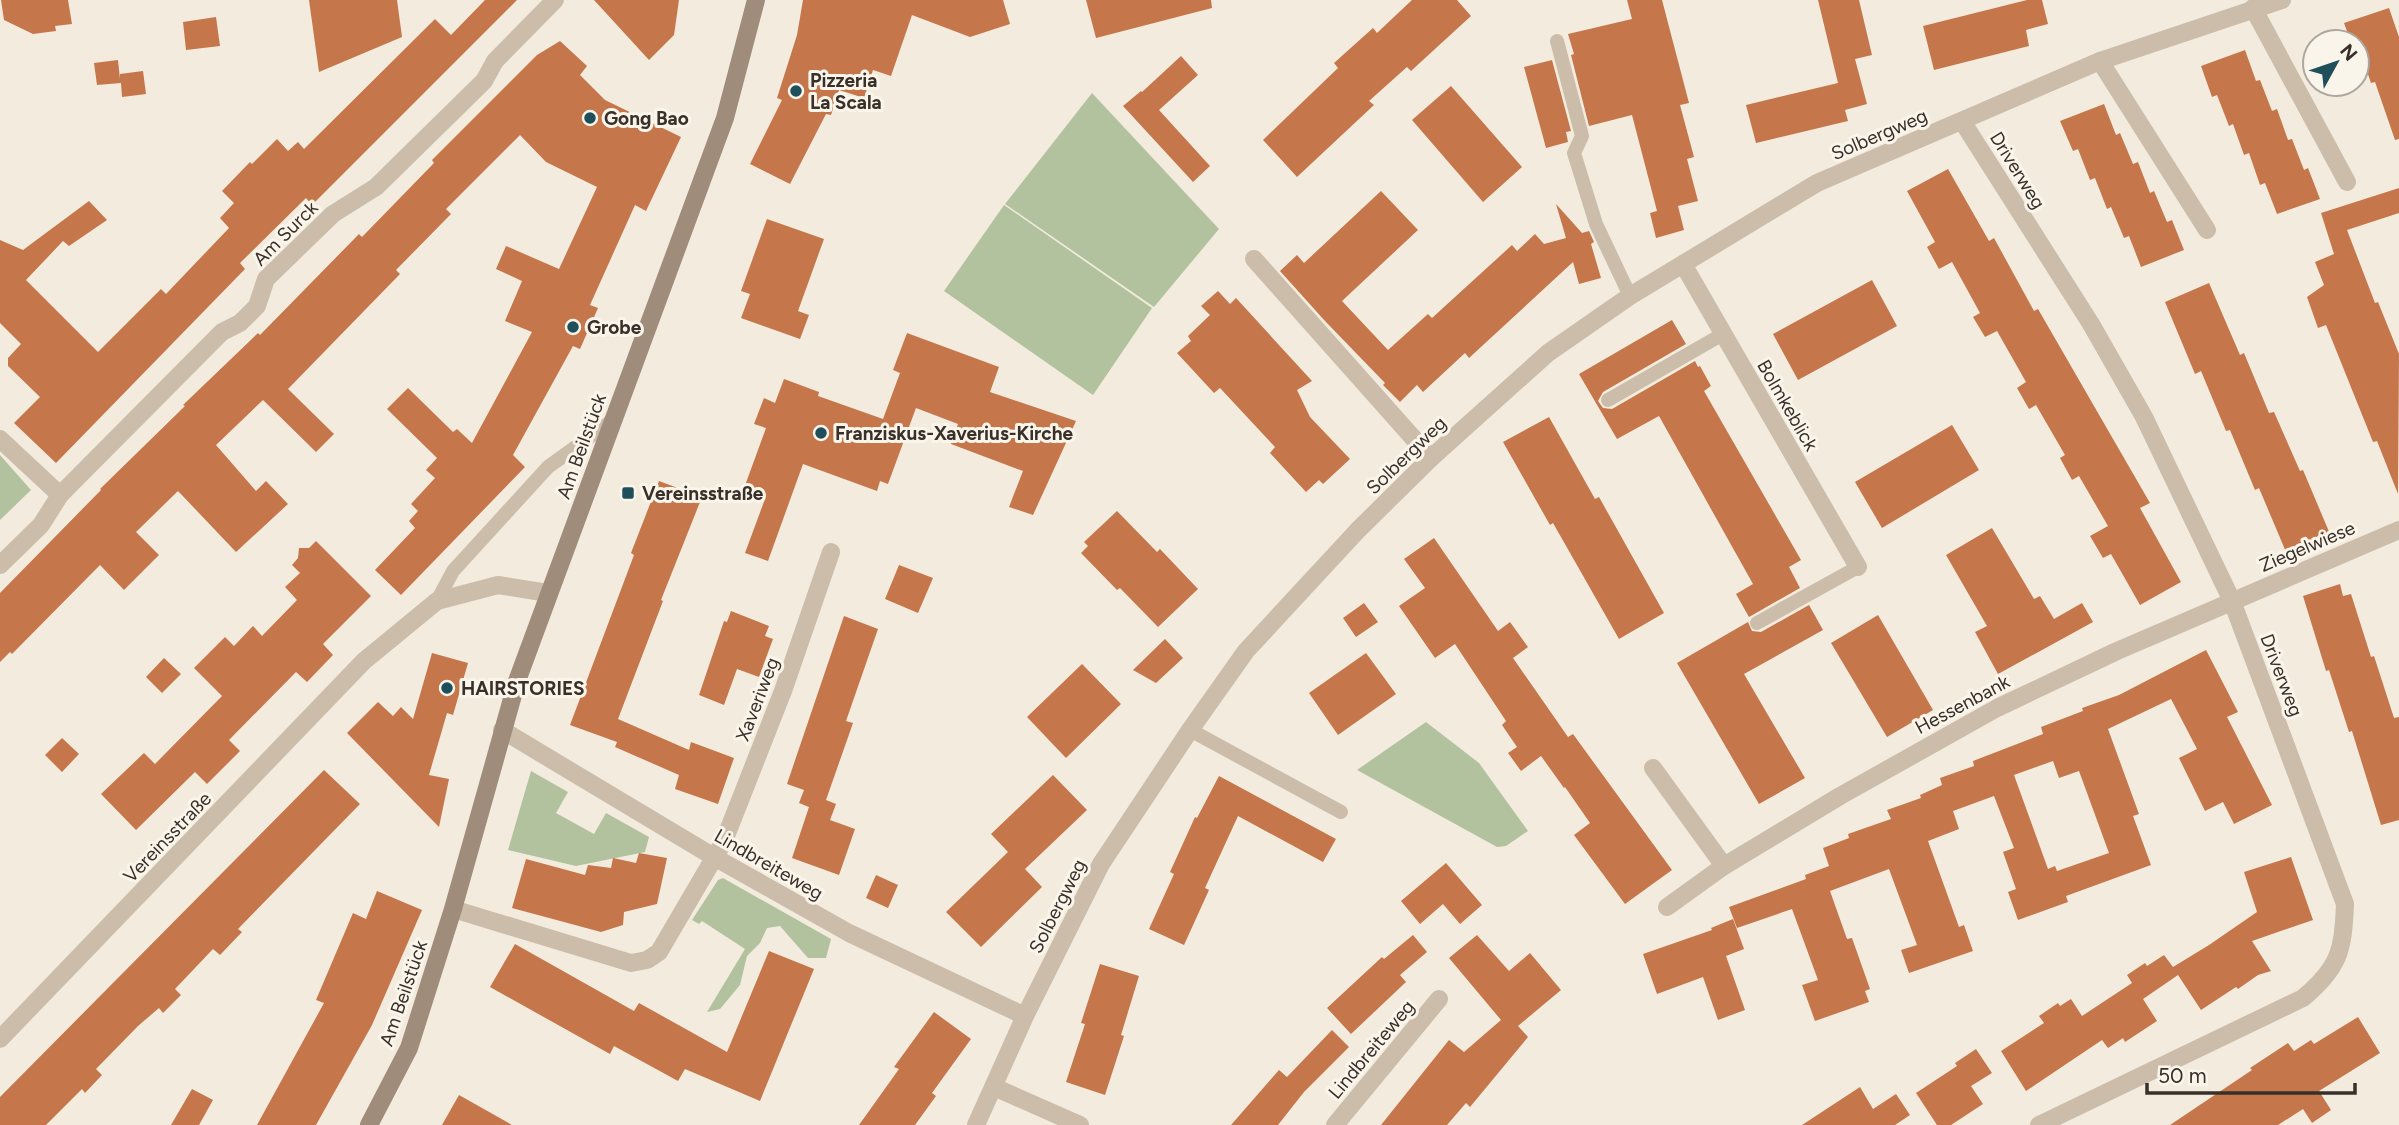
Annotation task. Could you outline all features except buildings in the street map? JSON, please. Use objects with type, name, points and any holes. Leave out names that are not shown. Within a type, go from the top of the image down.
[{"type":"main road","name":"Am Beilstück","points":[[369,1125],[410,1048],[453,909],[517,681],[724,118],[756,0]]},
{"type":"street","name":"Am Surck","points":[[0,565],[41,525],[60,495],[222,332],[240,323],[257,306],[266,279],[333,214],[376,187],[484,81],[495,61],[555,0]]},
{"type":"street","name":"Solbergweg","points":[[976,1125],[1025,1016],[1101,864],[1246,651],[1359,530],[1431,458],[1548,353],[1630,296],[1817,183],[2099,61],[2282,0]]},
{"type":"street","points":[[2253,8],[2347,182]]},
{"type":"street","points":[[2099,61],[2207,230]]},
{"type":"street","name":"Driverweg","points":[[1962,121],[2091,324],[2144,417],[2232,601],[2345,904],[2343,942],[2333,966],[2321,983],[2303,998],[2039,1125]]},
{"type":"street","points":[[1254,259],[1431,458]]},
{"type":"street","name":"Bolmkeblick","points":[[1683,264],[1858,567]]},
{"type":"street","points":[[0,439],[60,495]]},
{"type":"street","name":"Ziegelwiese","points":[[2232,601],[2399,530]]},
{"type":"street","name":"Xaveriweg","points":[[715,857],[724,842],[783,691],[831,552]]},
{"type":"street","name":"Vereinsstraße","points":[[0,1039],[364,661],[436,601],[498,585],[548,593]]},
{"type":"street","name":"Hessenbank","points":[[1667,907],[1724,866],[1969,722],[2117,651],[2232,601]]},
{"type":"street","name":"Lindbreiteweg","points":[[502,730],[849,933],[1025,1016]]},
{"type":"street","points":[[1653,768],[1724,866]]},
{"type":"street","points":[[453,909],[631,963],[647,960],[659,952],[715,857]]},
{"type":"street","name":"Lindbreiteweg","points":[[1335,1125],[1439,999]]},
{"type":"street","points":[[994,1087],[1080,1125]]},
{"type":"lane","points":[[1557,41],[1582,136],[1574,153],[1596,224],[1630,296]]},
{"type":"lane","points":[[1608,400],[1723,334]]},
{"type":"lane","points":[[436,601],[453,571],[548,467],[613,420]]},
{"type":"lane","points":[[1757,623],[1858,567]]},
{"type":"lane","points":[[1190,730],[1341,812]]},
{"type":"green space","points":[[1092,93],[1219,229],[1154,307],[1005,204]]},
{"type":"green space","points":[[1004,205],[1152,308],[1093,395],[944,291]]},
{"type":"green space","points":[[0,455],[31,490],[0,520]]},
{"type":"green space","points":[[1426,722],[1479,763],[1528,831],[1506,846],[1497,847],[1357,770]]},
{"type":"green space","points":[[531,771],[568,792],[556,813],[594,834],[606,813],[649,837],[645,852],[576,866],[508,850]]},
{"type":"green space","points":[[723,878],[831,939],[826,958],[808,958],[780,926],[767,928],[760,943],[747,956],[740,985],[720,1009],[707,1012],[745,949],[702,921],[699,924],[692,920],[718,880]]},
{"type":"place","name":"Pizzeria La Scala","points":[[796,91]]},
{"type":"place","name":"Gong Bao","points":[[590,118]]},
{"type":"place","name":"Grobe","points":[[573,327]]},
{"type":"place","name":"Franziskus-Xaverius-Kirche","points":[[821,433]]},
{"type":"place","name":"Vereinsstraße","points":[[628,493]]},
{"type":"place","name":"HAIRSTORIES","points":[[447,688]]}]
